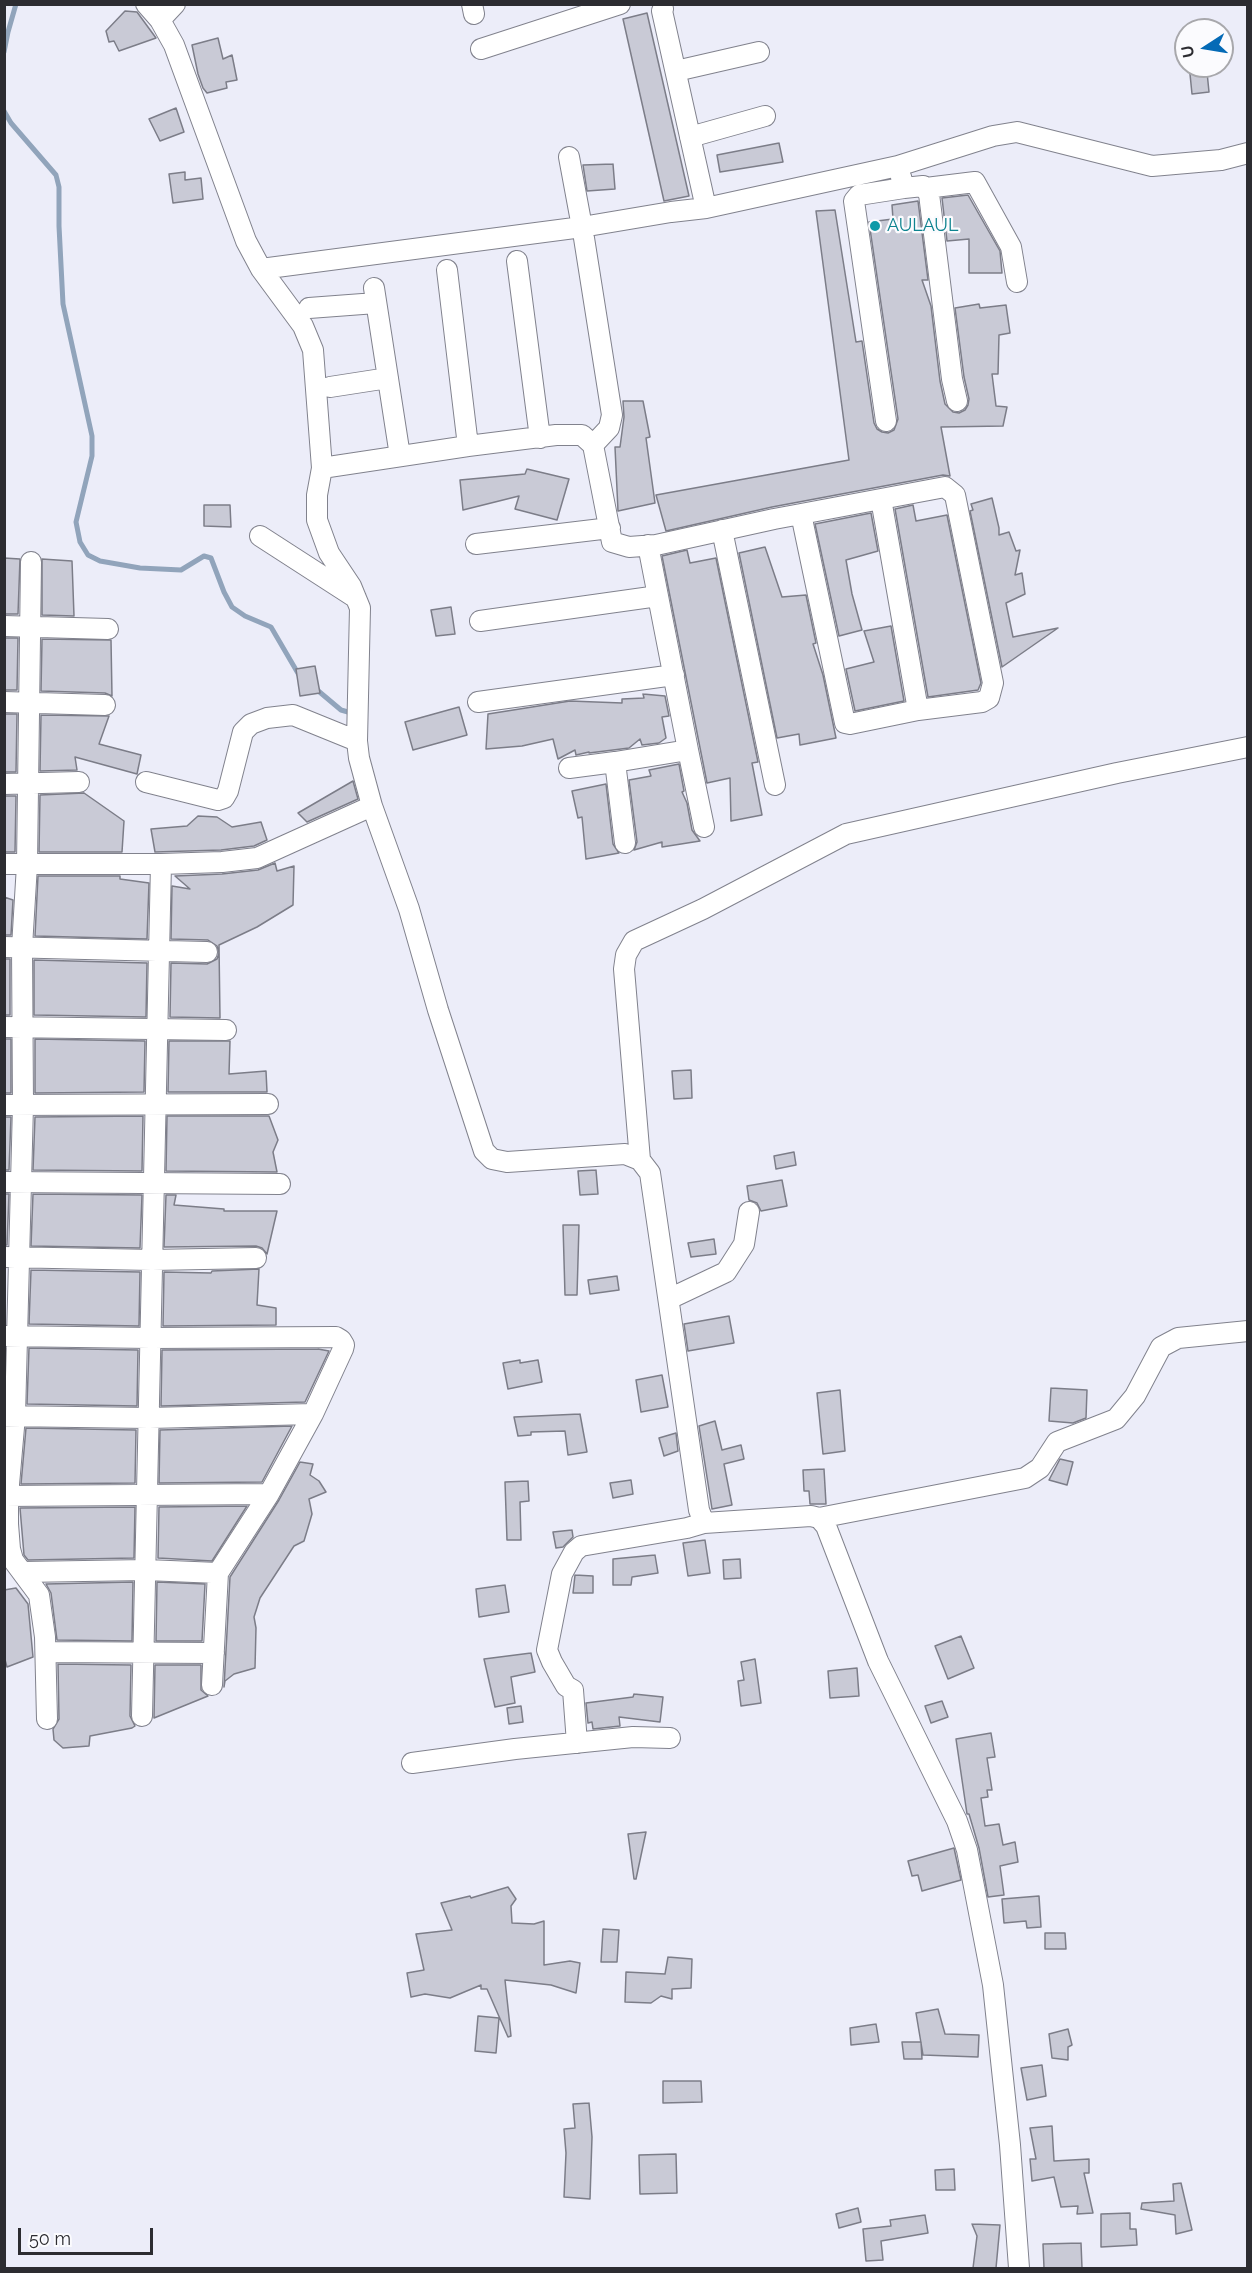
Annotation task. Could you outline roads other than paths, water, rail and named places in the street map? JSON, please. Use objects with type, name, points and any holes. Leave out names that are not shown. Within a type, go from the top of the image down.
[{"type":"street","points":[[146,4],[160,20],[174,45],[246,241],[261,269],[303,326],[313,350],[322,468],[317,495],[317,520],[329,553],[351,586],[360,608],[357,741],[359,758],[372,806],[409,909],[438,1010],[484,1151],[492,1159],[507,1162],[625,1154],[640,1160],[650,1173],[699,1510],[704,1523]]},
{"type":"street","points":[[160,20],[175,4]]},
{"type":"street","points":[[481,49],[620,4]]},
{"type":"street","points":[[668,6],[662,11],[706,208]]},
{"type":"street","points":[[676,71],[759,52]]},
{"type":"street","points":[[690,137],[765,116]]},
{"type":"street","points":[[261,269],[583,233],[671,212],[706,208],[898,166],[993,136],[1017,132],[1152,166],[1221,160],[1248,153]]},
{"type":"street","points":[[569,157],[612,415],[609,428],[593,445]]},
{"type":"street","points":[[898,166],[904,188]]},
{"type":"street","points":[[886,421],[854,201],[859,195],[916,185],[926,188],[975,182],[1011,247],[1017,282]]},
{"type":"street","points":[[926,188],[929,194],[952,379],[957,401]]},
{"type":"street","points":[[517,261],[540,438]]},
{"type":"street","points":[[447,270],[468,446]]},
{"type":"street","points":[[309,308],[375,296],[400,456]]},
{"type":"street","points":[[330,387],[388,378]]},
{"type":"street","points":[[322,468],[468,446],[556,435],[582,435],[593,445],[612,542],[629,547],[648,545],[801,514],[945,487],[955,495],[993,683],[989,698],[982,702],[918,710],[850,724],[844,721],[801,514]]},
{"type":"street","points":[[881,499],[918,710]]},
{"type":"street","points":[[476,544],[610,528]]},
{"type":"street","points":[[722,530],[775,785]]},
{"type":"street","points":[[260,536],[356,599]]},
{"type":"street","points":[[648,545],[704,827]]},
{"type":"street","points":[[31,562],[27,865],[14,947],[10,1416],[6,1496],[10,1549],[14,1560],[39,1595],[46,1652],[47,1719]]},
{"type":"street","points":[[480,621],[658,596]]},
{"type":"street","points":[[4,626],[108,629]]},
{"type":"street","points":[[478,702],[674,675]]},
{"type":"street","points":[[4,702],[105,705]]},
{"type":"street","points":[[146,782],[218,800],[224,798],[228,791],[243,732],[251,724],[267,718],[293,715],[357,741]]},
{"type":"street","points":[[640,1160],[624,969],[626,955],[634,941],[703,909],[846,834],[1117,772],[1248,747]]},
{"type":"street","points":[[569,768],[688,750]]},
{"type":"street","points":[[615,762],[626,843]]},
{"type":"street","points":[[4,784],[78,782]]},
{"type":"street","points":[[4,864],[161,864],[222,862],[257,858],[372,806]]},
{"type":"street","points":[[142,1716],[161,864]]},
{"type":"street","points":[[14,947],[207,952]]},
{"type":"street","points":[[14,1027],[226,1030]]},
{"type":"street","points":[[14,1105],[268,1104]]},
{"type":"street","points":[[12,1182],[280,1184]]},
{"type":"street","points":[[669,1299],[726,1272],[744,1244],[749,1212]]},
{"type":"street","points":[[12,1257],[152,1260],[256,1258]]},
{"type":"street","points":[[577,1743],[573,1690],[566,1686],[547,1650],[562,1574],[574,1552],[581,1546],[704,1523],[811,1516],[819,1518],[1025,1478],[1040,1468],[1057,1443],[1116,1419],[1135,1395],[1161,1347],[1178,1338],[1248,1331]]},
{"type":"street","points":[[11,1336],[336,1337],[344,1345],[313,1414],[269,1494],[218,1573],[212,1685]]},
{"type":"street","points":[[10,1416],[149,1418],[313,1414]]},
{"type":"street","points":[[6,1496],[269,1494]]},
{"type":"street","points":[[819,1518],[826,1526],[878,1661],[957,1821],[967,1850],[993,1985],[1010,2145],[1019,2268]]},
{"type":"street","points":[[22,1572],[146,1570],[218,1573]]},
{"type":"street","points":[[46,1652],[214,1653]]},
{"type":"street","points":[[412,1763],[633,1737],[670,1738]]},
{"type":"waterway","points":[[4,52],[16,4]]},
{"type":"waterway","points":[[4,111],[11,123],[56,175],[59,187],[63,304],[92,436],[92,456],[76,522],[80,542],[88,555],[100,561],[140,568],[181,570],[204,556],[211,558],[232,607],[245,616],[271,627],[299,675]]},
{"type":"waterway","points":[[316,689],[341,710],[355,714]]},
{"type":"place","name":"AULAUL","points":[[875,226]]}]
